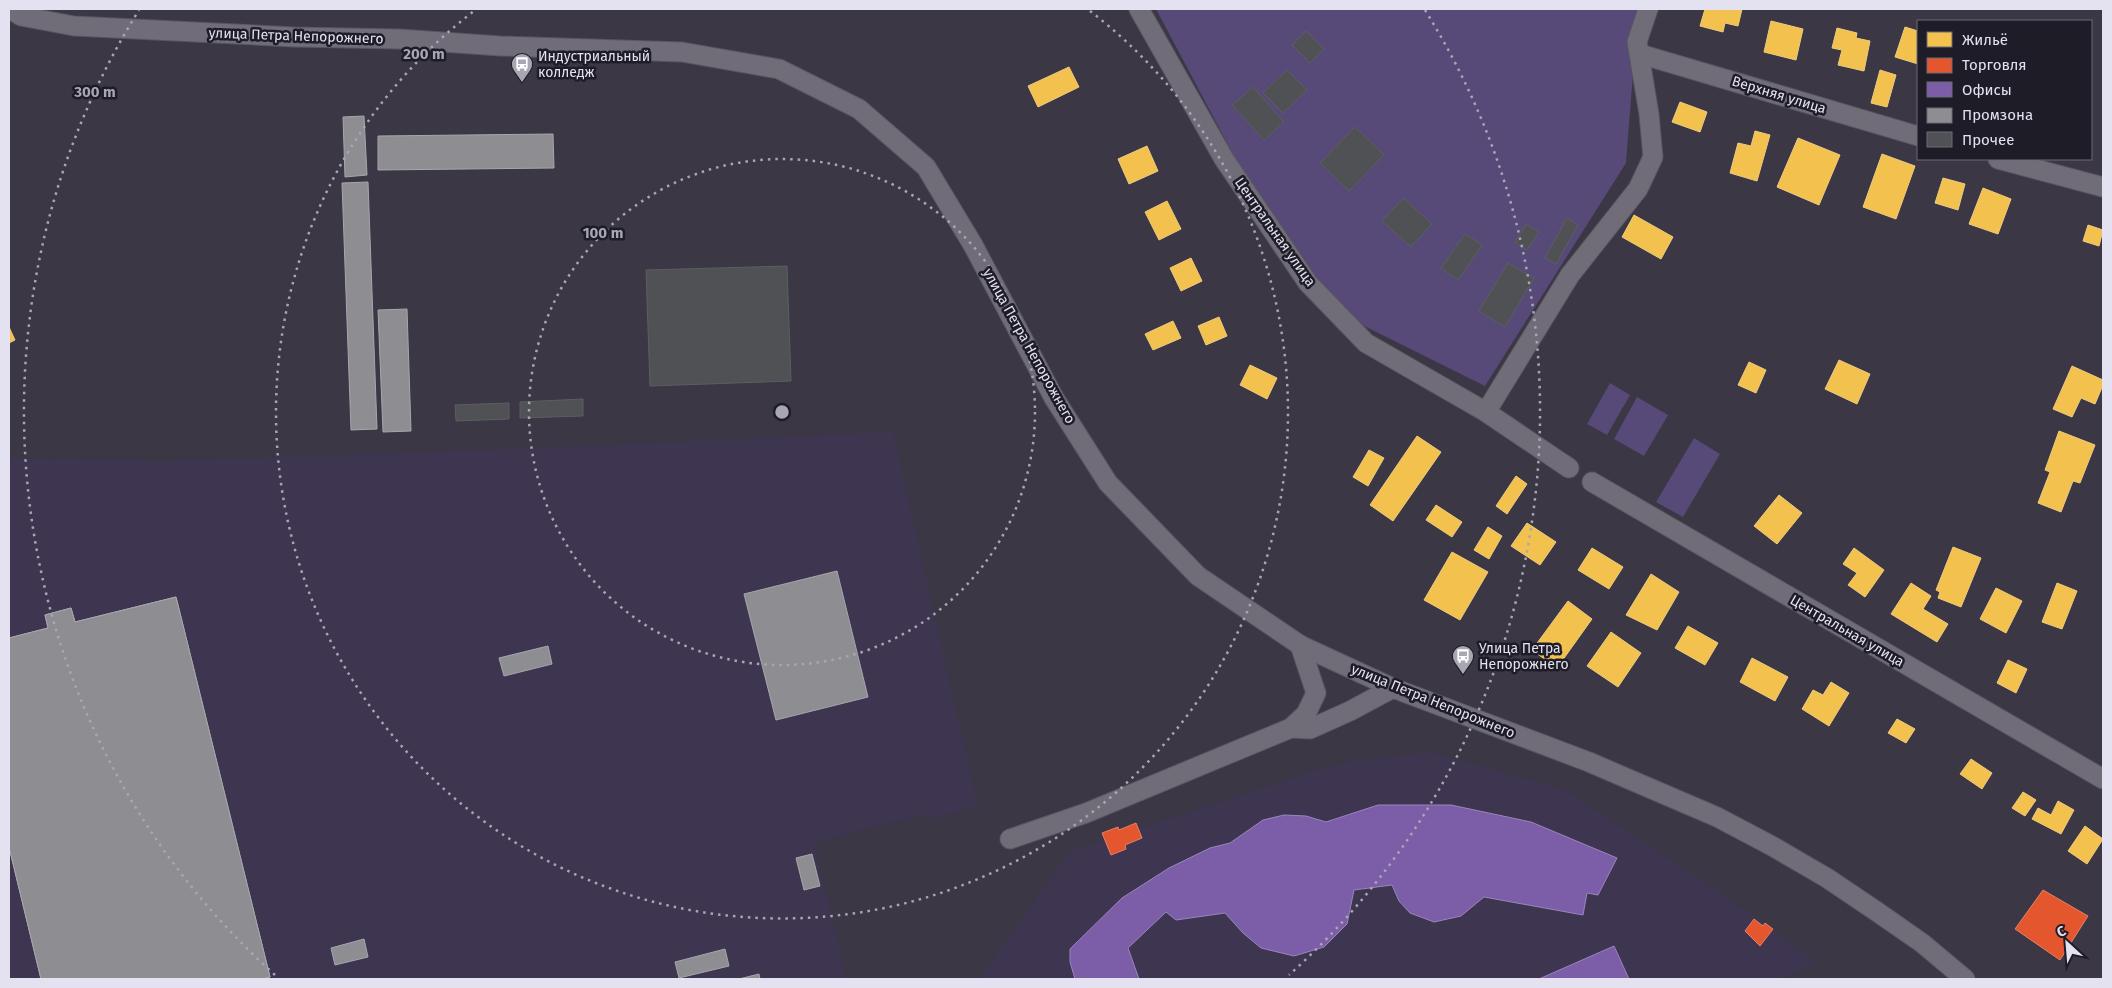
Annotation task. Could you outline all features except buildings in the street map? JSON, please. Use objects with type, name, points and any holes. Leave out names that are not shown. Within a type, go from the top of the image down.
[{"type":"street","name":"улица Петра Непорожнего","points":[[10,9],[21,16],[74,26],[294,37],[399,39],[500,46],[682,52],[779,69],[859,109],[926,167],[973,244],[1054,398],[1108,483],[1198,576],[1300,645],[1393,688],[1589,762],[1717,817],[1827,878],[1922,943],[1965,979]]},
{"type":"street","name":"Центральная улица","points":[[1139,9],[1224,159],[1308,283],[1366,343],[1486,412],[1569,468]]},
{"type":"street","points":[[1486,412],[1570,275],[1638,189],[1653,158],[1637,42],[1648,9]]},
{"type":"street","name":"Верхняя улица","points":[[1640,54],[1917,136]]},
{"type":"street","points":[[2002,160],[2103,186]]},
{"type":"street","name":"Центральная улица","points":[[1592,482],[2103,779]]},
{"type":"street","points":[[1010,840],[1086,814],[1291,728],[1306,714],[1316,693],[1300,645]]},
{"type":"street","points":[[1291,728],[1310,729],[1350,712],[1393,688]]},
{"type":"shaded area","points":[[1156,9],[1638,9],[1626,163],[1485,386],[1328,308],[1234,156]]},
{"type":"shaded area","points":[[1610,383],[1630,395],[1607,435],[1587,424]]},
{"type":"shaded area","points":[[1637,397],[1668,415],[1644,456],[1614,439]]},
{"type":"shaded area","points":[[893,432],[978,807],[929,819],[927,814],[814,842],[846,979],[9,979],[9,458],[168,461],[595,446]]},
{"type":"shaded area","points":[[1694,438],[1720,454],[1683,517],[1656,502]]},
{"type":"shaded area","points":[[1430,752],[1566,790],[1718,891],[1817,962],[1780,979],[979,979],[1069,852],[1346,762]]},
{"type":"place","name":"Индустриальный колледж","points":[[522,83]]},
{"type":"place","name":"Улица Петра Непорожнего","points":[[1463,675]]}]
